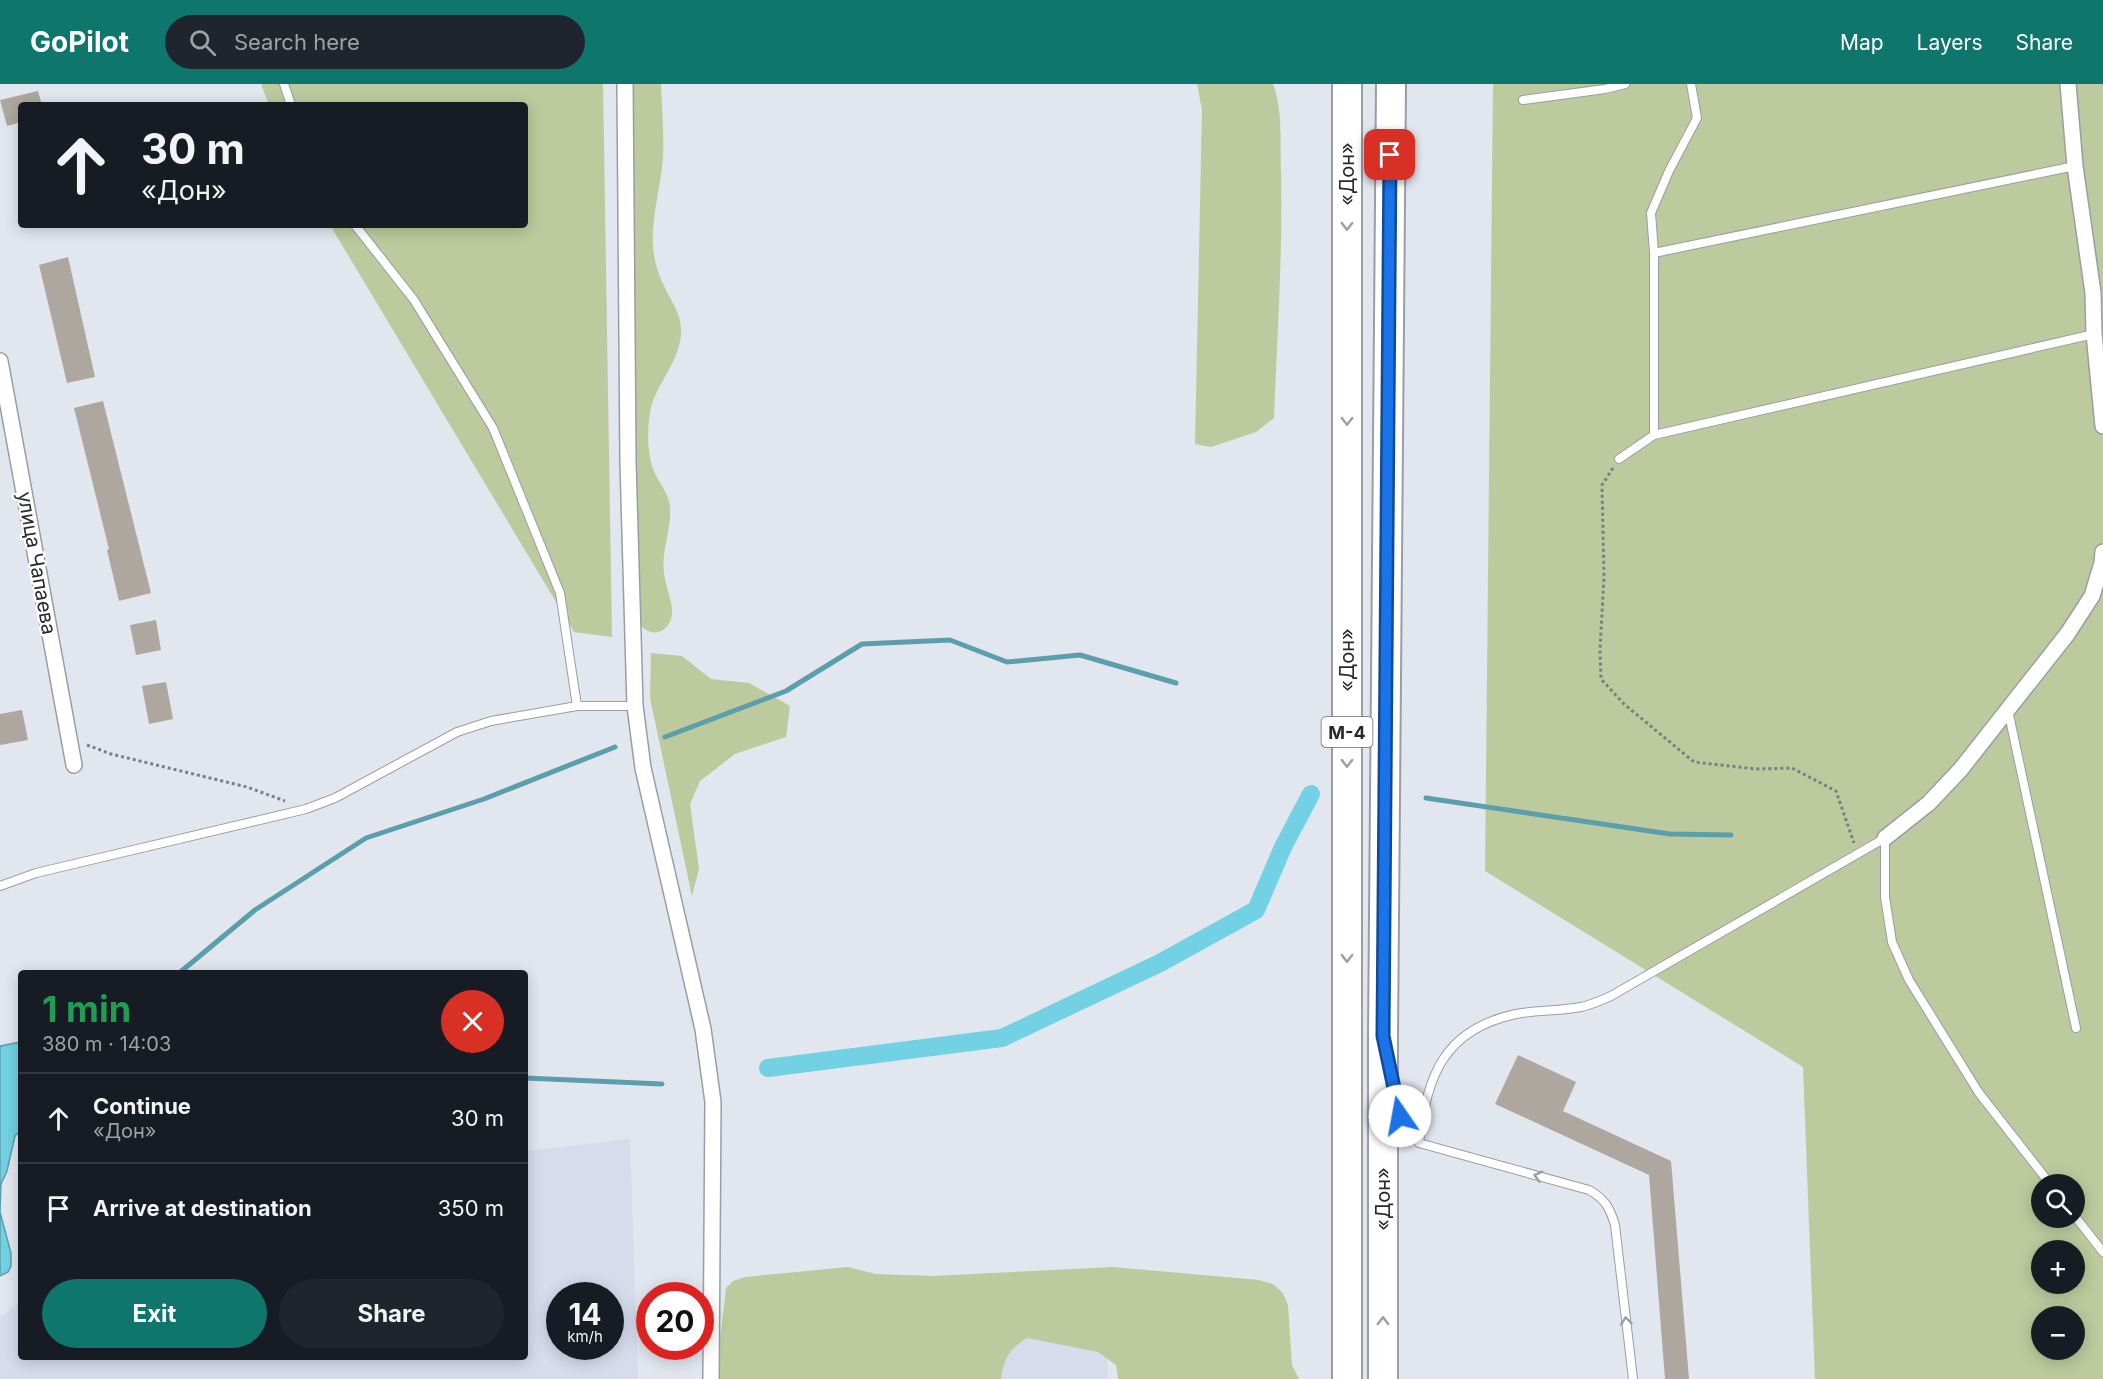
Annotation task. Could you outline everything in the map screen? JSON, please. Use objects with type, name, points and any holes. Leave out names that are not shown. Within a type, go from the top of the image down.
[{"type":"highway","name":"«Дон»","points":[[1347,84],[1347,1379]]},
{"type":"highway","name":"«Дон»","points":[[1383,1379],[1383,1036],[1391,84]]},
{"type":"street","points":[[625,84],[628,462],[635,706],[643,768],[703,1029],[713,1102],[711,1379]]},
{"type":"street","points":[[2068,84],[2075,166],[2093,293],[2094,334],[2103,426]]},
{"type":"street","name":"улица Чапаева","points":[[0,361],[74,765]]},
{"type":"street","points":[[1884,838],[1929,803],[1961,769],[2068,633],[2092,596],[2103,552]]},
{"type":"lane","points":[[284,84],[290,102]]},
{"type":"lane","points":[[1523,100],[1626,84]]},
{"type":"lane","points":[[1654,435],[1654,253],[1651,213],[1669,171],[1697,118],[1691,84]]},
{"type":"lane","points":[[1654,253],[2075,166]]},
{"type":"lane","points":[[357,228],[414,300],[493,428],[560,592],[577,706]]},
{"type":"lane","points":[[1619,459],[1654,435],[2094,334],[2103,357]]},
{"type":"lane","points":[[0,886],[36,873],[306,809],[335,798],[456,732],[491,721],[577,706],[635,706]]},
{"type":"lane","points":[[2007,709],[2076,1028]]},
{"type":"lane","points":[[1419,1143],[1422,1109],[1432,1079],[1448,1052],[1469,1033],[1496,1020],[1517,1014],[1583,1007],[1611,996],[1884,838]]},
{"type":"lane","points":[[1884,838],[1885,897],[1892,942],[1909,980],[1979,1093],[2042,1174]]},
{"type":"lane","points":[[1383,1036],[1400,1116],[1406,1130],[1419,1143],[1589,1190],[1600,1196],[1610,1208],[1615,1225],[1633,1379]]},
{"type":"lane","points":[[2084,1228],[2103,1252]]},
{"type":"path","points":[[1619,459],[1602,485],[1604,577],[1600,650],[1601,679],[1624,704],[1694,762],[1755,769],[1792,768],[1836,790],[1858,854]]},
{"type":"path","points":[[69,731],[87,745],[111,754],[247,787],[306,809]]},
{"type":"shaded area","points":[[630,1139],[638,1379],[0,1379],[0,1317],[18,1304],[18,1360],[528,1360],[528,1151]]},
{"type":"shaded area","points":[[988,1324],[1107,1347],[1108,1379],[989,1379]]},
{"type":"green space","points":[[261,84],[603,84],[612,637],[574,632],[332,228],[528,228],[528,102],[268,102]]},
{"type":"green space","points":[[632,84],[661,84],[663,157],[653,224],[653,247],[658,272],[678,314],[681,326],[677,352],[654,398],[649,421],[650,459],[670,507],[664,572],[672,614],[666,628],[656,632],[645,629],[636,617]]},
{"type":"green space","points":[[1197,84],[1273,84],[1280,127],[1281,232],[1274,418],[1256,432],[1211,447],[1195,444],[1202,110]]},
{"type":"green space","points":[[1493,84],[2103,84],[2103,1379],[1815,1379],[1803,1067],[1485,871]]},
{"type":"green space","points":[[651,653],[682,656],[711,679],[749,683],[790,706],[786,737],[735,754],[700,781],[690,804],[699,869],[692,896],[650,698]]},
{"type":"green space","points":[[848,1267],[876,1274],[933,1276],[1113,1267],[1259,1280],[1273,1284],[1283,1293],[1288,1305],[1292,1365],[1299,1379],[1118,1379],[1116,1365],[1098,1352],[1027,1338],[1008,1355],[1001,1379],[719,1379],[720,1341],[726,1288],[733,1281],[745,1277]]},
{"type":"water","points":[[18,1043],[18,1133],[15,1136],[7,1171],[1,1184],[0,1212],[0,1046]]},
{"type":"water","points":[[0,1212],[11,1253],[11,1266],[8,1272],[0,1276]]},
{"type":"building","points":[[38,91],[41,102],[18,102],[18,123],[7,126],[0,100]]},
{"type":"building","points":[[68,257],[95,377],[67,383],[39,265]]},
{"type":"building","points":[[103,401],[151,593],[119,601],[107,550],[109,549],[74,408]]},
{"type":"building","points":[[156,620],[161,650],[136,655],[130,625]]},
{"type":"building","points":[[166,682],[173,719],[149,724],[142,686]]},
{"type":"building","points":[[22,710],[28,740],[0,745],[0,714]]},
{"type":"building","points":[[1518,1055],[1576,1082],[1563,1111],[1671,1161],[1689,1379],[1665,1379],[1649,1175],[1495,1104]]},
{"type":"waterway","points":[[665,737],[786,691],[862,644],[950,640],[1007,662],[1080,655],[1176,683]]},
{"type":"waterway","points":[[183,970],[255,910],[366,838],[484,799],[615,747]]},
{"type":"waterway","points":[[768,1068],[1002,1038],[1160,963],[1256,910],[1283,847],[1311,794]]},
{"type":"waterway","points":[[1426,798],[1670,834],[1731,835]]},
{"type":"waterway","points":[[528,1078],[662,1084]]},
{"type":"route","points":[[1390,155],[1383,1036],[1400,1116]]}]
